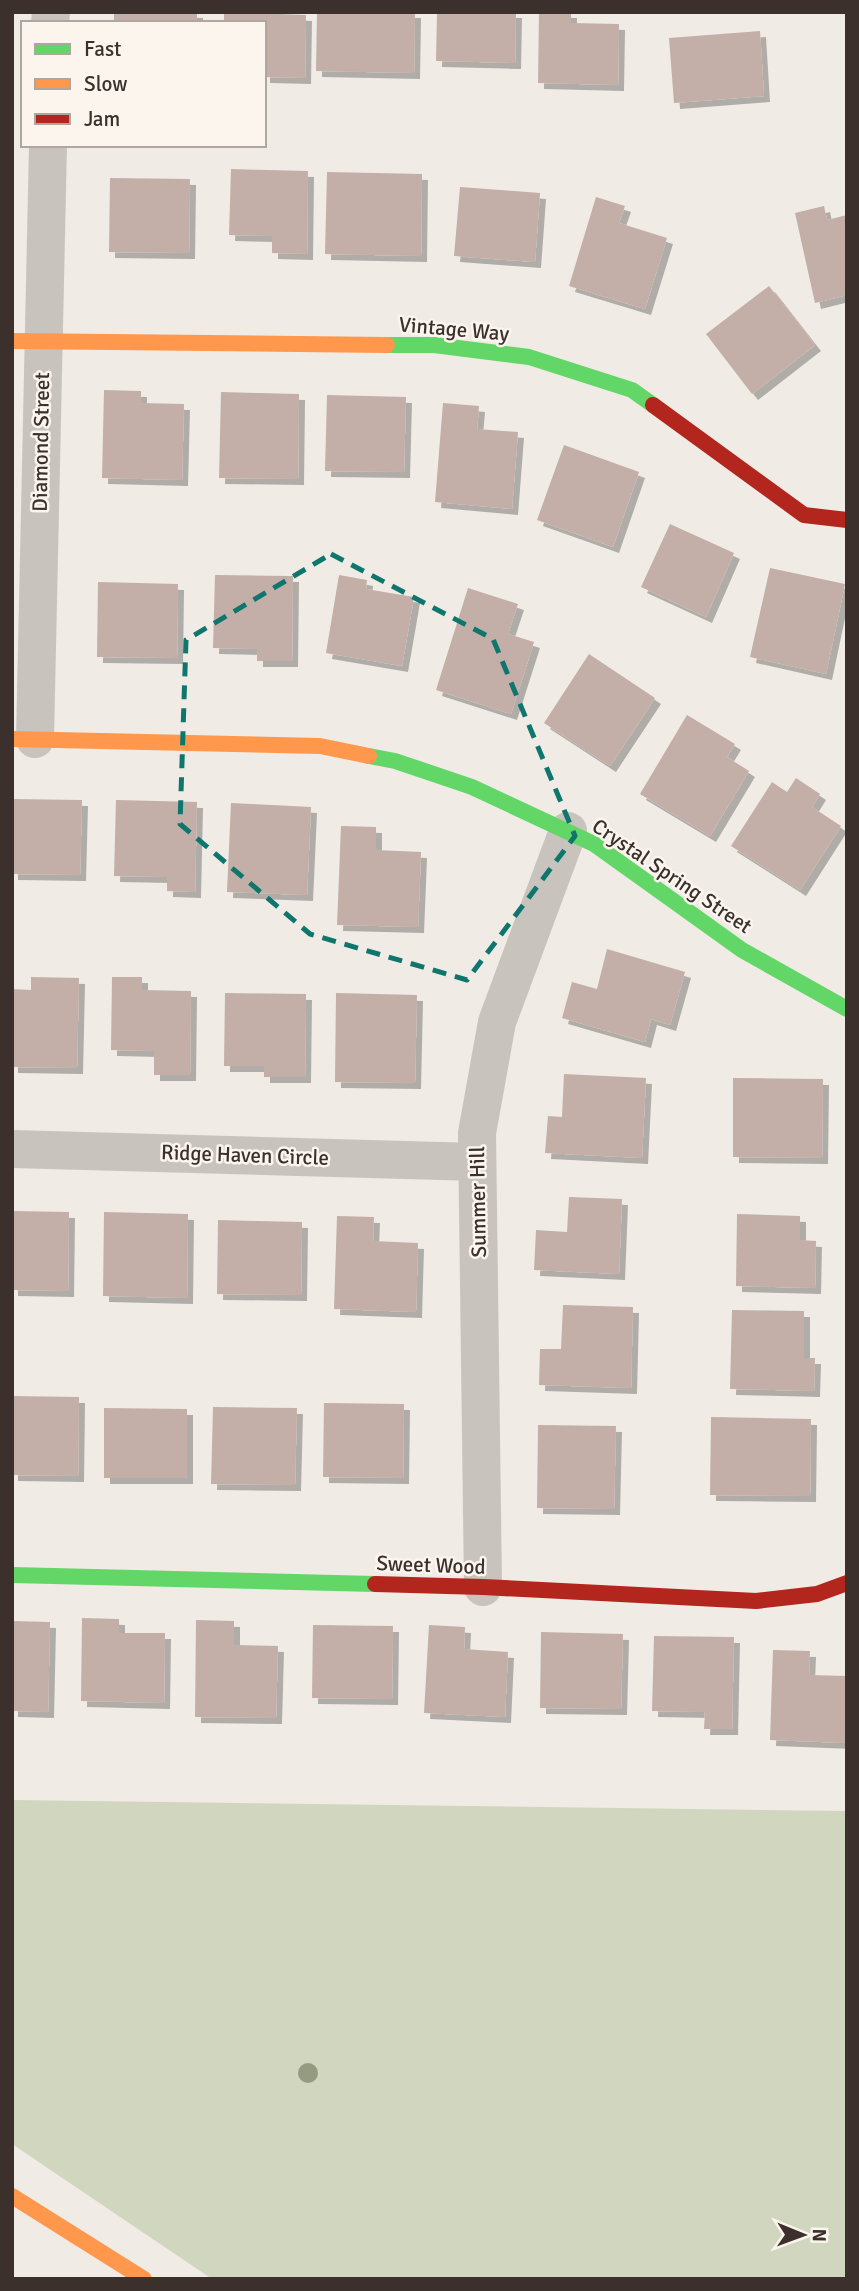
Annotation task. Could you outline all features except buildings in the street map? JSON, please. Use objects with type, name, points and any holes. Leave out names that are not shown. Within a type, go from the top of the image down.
[{"type":"street","name":"Diamond Street","points":[[24,739],[28,341],[48,147]]},
{"type":"street","name":"Vintage Way","points":[[28,341],[434,345],[529,357],[632,390],[804,515],[847,520]]},
{"type":"street","name":"Crystal Spring Street","points":[[24,739],[320,746],[395,761],[472,787],[594,844],[742,950],[847,1009]]},
{"type":"street","name":"Summer Hill","points":[[483,1587],[477,1132],[497,1022],[568,831]]},
{"type":"street","name":"Ridge Haven Circle","points":[[12,1149],[477,1162]]},
{"type":"street","name":"Sweet Wood","points":[[12,1575],[483,1587],[756,1601],[817,1594],[847,1583]]},
{"type":"street","points":[[12,2196],[144,2279]]},
{"type":"highlighted area","points":[[331,554],[493,639],[575,836],[467,980],[310,934],[180,824],[186,640]]},
{"type":"green space","points":[[12,1800],[847,1811],[847,2279],[212,2279],[12,2144]]},
{"type":"traffic: fast","points":[[387,345],[434,345],[529,357],[632,390],[653,405]]},
{"type":"traffic: fast","points":[[369,756],[395,761],[472,787],[594,844],[742,950],[847,1009]]},
{"type":"traffic: fast","points":[[12,1575],[375,1584]]},
{"type":"traffic: slow","points":[[12,341],[387,345]]},
{"type":"traffic: slow","points":[[12,739],[320,746],[369,756]]},
{"type":"traffic: slow","points":[[12,2196],[144,2279]]},
{"type":"traffic: jam","points":[[653,405],[804,515],[847,520]]},
{"type":"traffic: jam","points":[[375,1584],[756,1601],[817,1594],[847,1583]]}]
